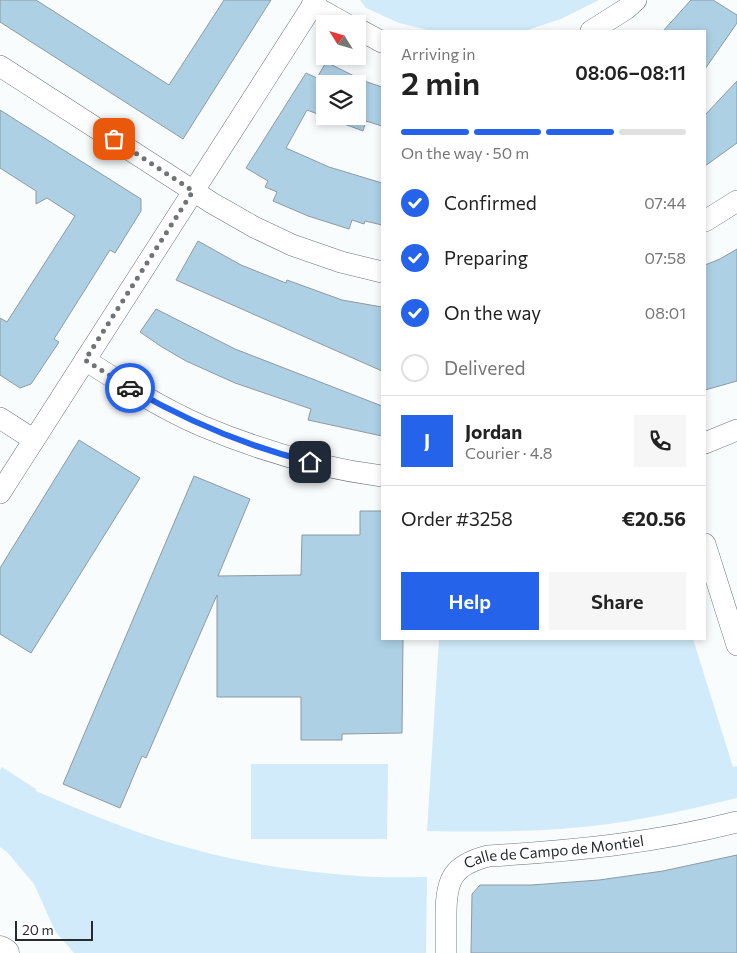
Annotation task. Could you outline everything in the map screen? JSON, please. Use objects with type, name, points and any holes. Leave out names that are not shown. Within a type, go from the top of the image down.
[{"type":"street","points":[[593,30],[626,9],[636,0]]},
{"type":"street","points":[[0,493],[314,2],[333,15]]},
{"type":"street","points":[[366,33],[381,41]]},
{"type":"street","points":[[0,66],[193,191],[254,227],[292,245],[341,262],[381,272]]},
{"type":"street","points":[[706,220],[737,201]]},
{"type":"street","points":[[85,360],[158,404],[201,426],[293,458],[327,467],[381,476]]},
{"type":"street","points":[[0,418],[34,440]]},
{"type":"street","points":[[706,443],[737,430]]},
{"type":"street","points":[[706,547],[737,645]]},
{"type":"street","name":"Calle de Campo de Montiel","points":[[446,953],[446,899],[448,886],[452,875],[461,866],[473,860],[488,856],[588,849],[706,830],[737,822]]},
{"type":"street","points":[[0,950],[6,953]]},
{"type":"shaded area","points":[[360,0],[599,0],[561,19],[527,30],[429,30],[399,23],[366,8]]},
{"type":"shaded area","points":[[439,640],[693,640],[733,767],[737,766],[737,798],[649,817],[582,827],[477,832],[427,831]]},
{"type":"shaded area","points":[[251,764],[388,764],[387,839],[251,839]]},
{"type":"shaded area","points":[[2,767],[36,789],[36,791],[106,820],[200,851],[244,861],[312,872],[367,877],[427,877],[426,953],[74,953],[55,931],[34,884],[7,852],[0,847],[0,770]]},
{"type":"building","points":[[0,0],[36,0],[169,85],[224,0],[271,0],[183,139],[0,22]]},
{"type":"building","points":[[691,0],[713,0],[737,15],[737,23],[706,68],[706,30],[664,30]]},
{"type":"building","points":[[324,65],[332,65],[352,75],[319,75]]},
{"type":"building","points":[[306,73],[316,78],[316,113],[307,110],[286,148],[329,167],[381,183],[381,225],[365,221],[364,224],[352,220],[349,229],[308,216],[273,201],[277,192],[265,187],[268,181],[246,168]]},
{"type":"building","points":[[737,81],[737,143],[706,165],[706,114]]},
{"type":"building","points":[[366,82],[381,87],[381,126],[366,121]]},
{"type":"building","points":[[0,110],[141,199],[141,211],[115,253],[110,250],[54,339],[59,342],[31,384],[20,388],[0,375],[0,318],[7,322],[75,216],[47,198],[36,204],[36,191],[0,168]]},
{"type":"building","points":[[347,125],[365,125],[363,131]]},
{"type":"building","points":[[198,241],[241,265],[286,283],[287,280],[342,300],[381,307],[381,371],[176,280]]},
{"type":"building","points":[[737,249],[737,381],[706,390],[706,265]]},
{"type":"building","points":[[156,309],[235,349],[381,406],[381,436],[308,420],[311,409],[235,383],[186,361],[140,332]]},
{"type":"building","points":[[79,440],[140,478],[31,653],[0,634],[0,568]]},
{"type":"building","points":[[194,476],[250,499],[218,576],[301,575],[302,535],[360,535],[360,511],[381,511],[381,640],[403,640],[402,733],[342,734],[342,740],[301,740],[301,697],[217,697],[217,595],[146,758],[142,756],[120,808],[63,784]]},
{"type":"building","points":[[737,855],[737,953],[471,953],[472,894],[480,885],[531,885],[599,880],[663,871]]},
{"type":"way so far","points":[[114,139],[193,191],[85,360],[130,388]]},
{"type":"route","points":[[130,388],[201,426],[260,448],[310,462]]}]
